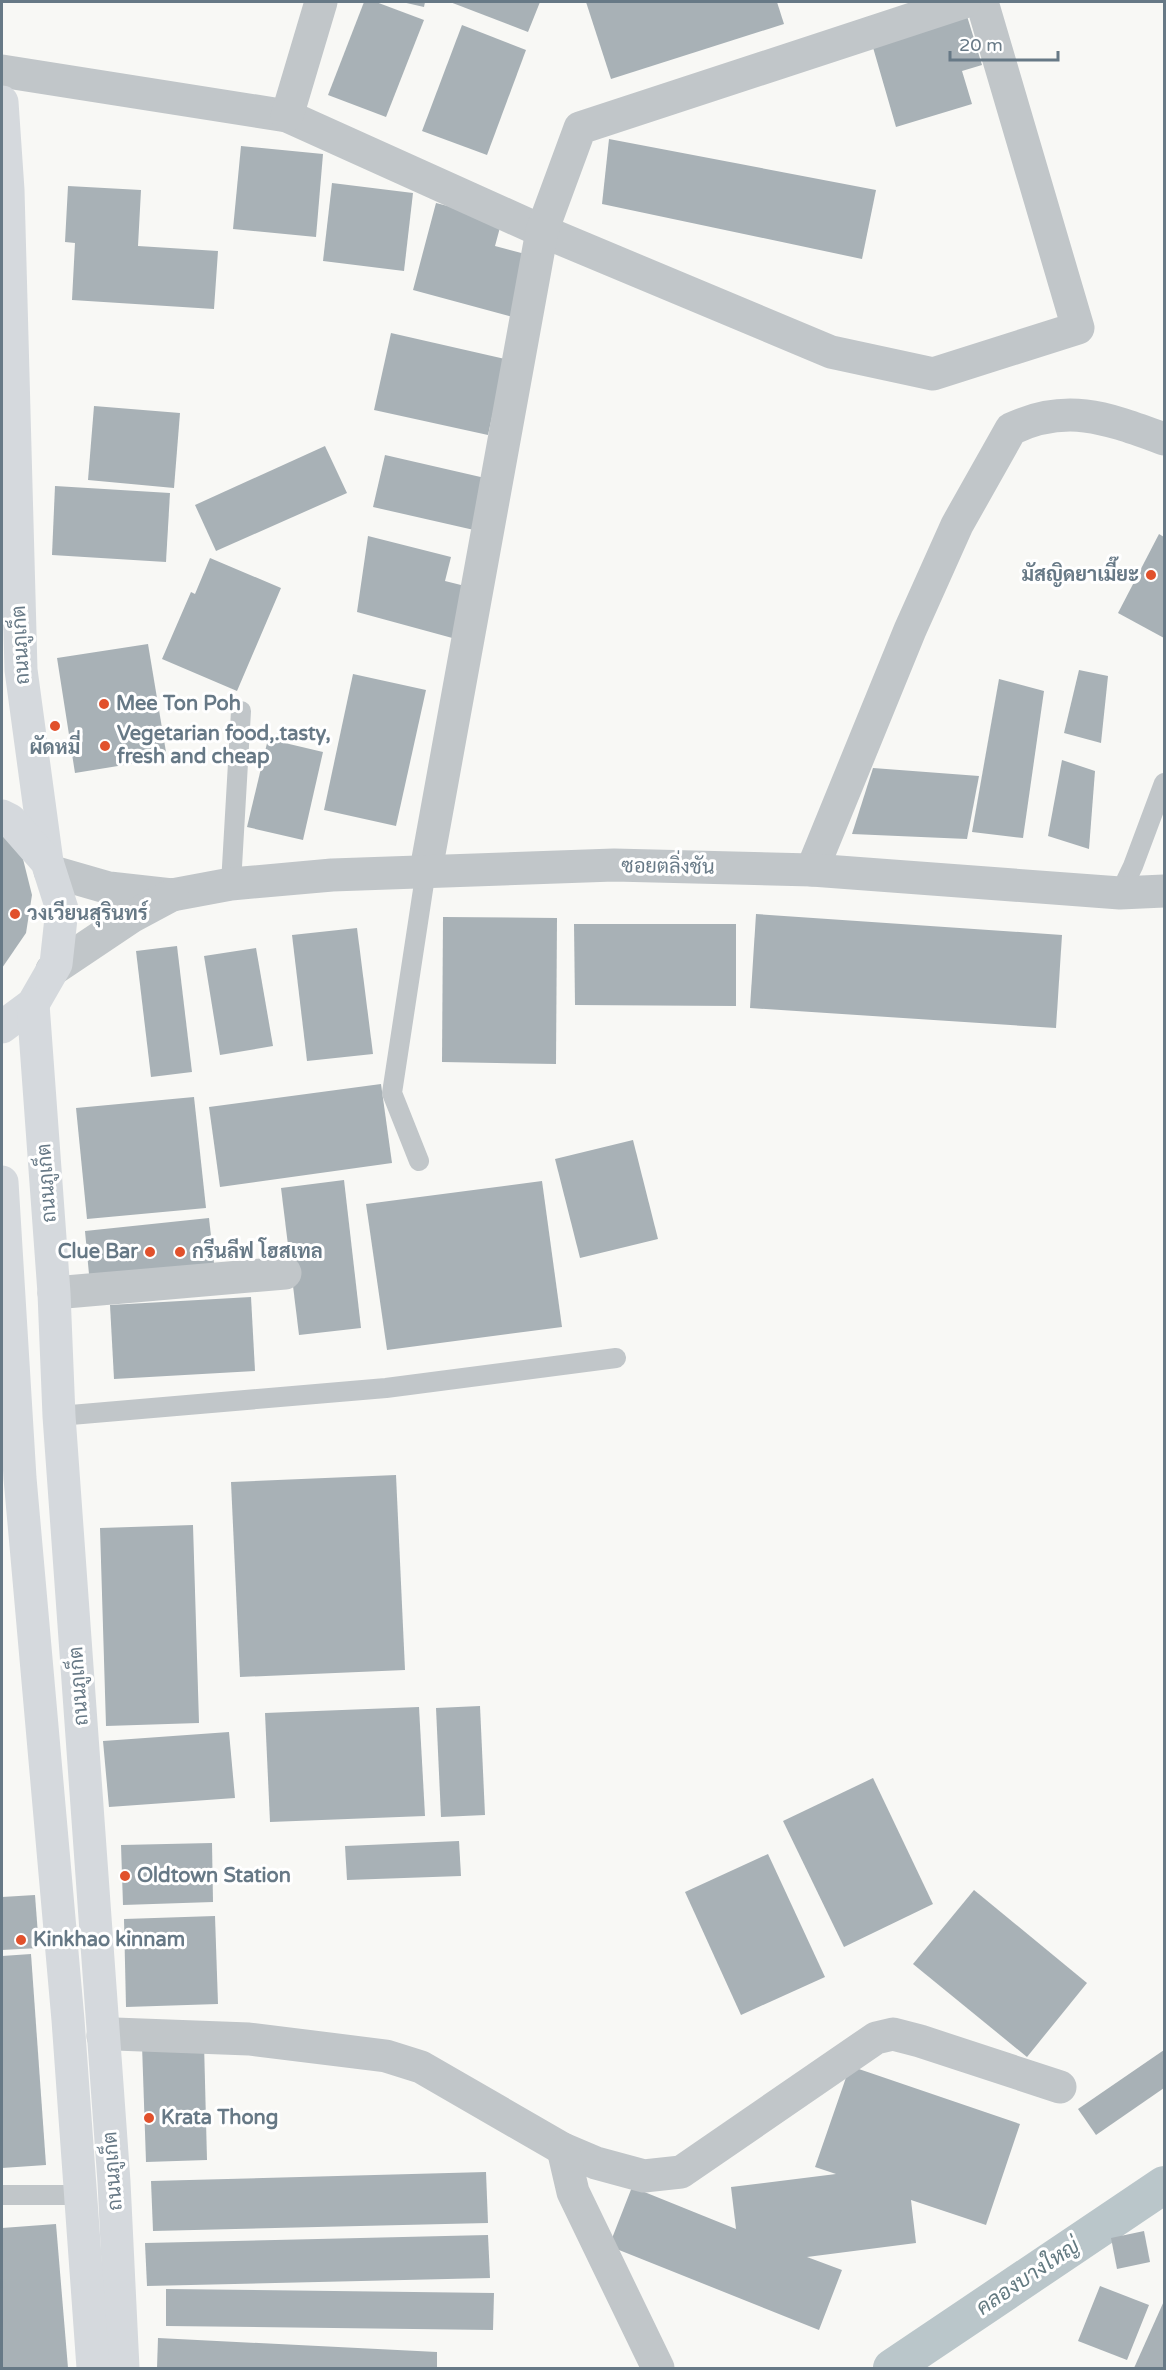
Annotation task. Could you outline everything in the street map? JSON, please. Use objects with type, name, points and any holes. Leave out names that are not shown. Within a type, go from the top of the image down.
[{"type":"main road","name":"ถนนภูเก็ต","points":[[2,102],[8,190],[21,670],[48,867]]},
{"type":"main road","points":[[2,816],[10,820],[48,867],[62,909],[56,963],[33,1004],[2,1028]]},
{"type":"main road","name":"ถนนภูเก็ต","points":[[33,1004],[54,1293],[59,1416],[115,2194],[123,2368]]},
{"type":"main road","name":"ถนนภูเก็ต","points":[[2,1182],[20,1479],[69,2037],[93,2368]]},
{"type":"main road","points":[[20,1479],[64,1475]]},
{"type":"main road","points":[[40,1698],[80,1696]]},
{"type":"main road","points":[[69,2037],[103,2036]]},
{"type":"main road","points":[[80,2195],[115,2194]]},
{"type":"street","points":[[287,116],[321,2]]},
{"type":"street","points":[[426,870],[542,231],[580,128],[964,2]]},
{"type":"street","points":[[2,71],[287,116],[542,231],[831,352],[933,374],[1078,328],[982,2]]},
{"type":"street","points":[[812,870],[910,630],[957,525],[1011,429],[1026,422],[1061,414],[1101,418],[1164,439]]},
{"type":"street","name":"ซอยตลิ่งชัน","points":[[48,867],[109,888],[172,895],[231,884],[332,875],[426,870],[614,866],[812,870],[1120,893],[1164,891]]},
{"type":"street","name":"ซอยตลิ่งชัน","points":[[52,970],[131,917],[172,895]]},
{"type":"street","points":[[54,1293],[285,1273]]},
{"type":"street","points":[[103,2036],[116,2034],[249,2039],[386,2056],[421,2067],[563,2149],[596,2163],[644,2176],[681,2172],[876,2038],[892,2034],[1060,2087]]},
{"type":"street","points":[[563,2149],[573,2192],[658,2368]]},
{"type":"lane","points":[[231,884],[241,711]]},
{"type":"lane","points":[[1120,893],[1133,866],[1164,783]]},
{"type":"lane","points":[[418,1161],[392,1094],[426,870]]},
{"type":"lane","points":[[59,1416],[386,1388],[616,1358]]},
{"type":"lane","points":[[2,2195],[80,2195]]},
{"type":"building","points":[[364,2],[376,2],[424,20],[386,117],[328,95]]},
{"type":"building","points":[[402,2],[425,2],[424,7]]},
{"type":"building","points":[[450,2],[540,2],[528,32]]},
{"type":"building","points":[[586,2],[777,2],[784,24],[611,79]]},
{"type":"building","points":[[967,16],[982,65],[962,71],[972,104],[896,127],[872,44]]},
{"type":"building","points":[[462,25],[526,50],[487,155],[422,131]]},
{"type":"building","points":[[609,139],[876,190],[862,259],[602,204]]},
{"type":"building","points":[[241,146],[323,154],[316,237],[233,229]]},
{"type":"building","points":[[332,183],[413,193],[404,271],[323,261]]},
{"type":"building","points":[[68,186],[141,190],[138,246],[218,251],[214,309],[72,300],[75,243],[65,242]]},
{"type":"building","points":[[436,203],[502,220],[495,246],[529,255],[513,317],[413,290]]},
{"type":"building","points":[[391,333],[505,359],[488,435],[374,410]]},
{"type":"building","points":[[94,406],[180,413],[174,488],[88,480]]},
{"type":"building","points":[[325,446],[347,493],[216,551],[195,505]]},
{"type":"building","points":[[385,455],[485,478],[474,530],[373,507]]},
{"type":"building","points":[[55,486],[170,493],[166,562],[52,555]]},
{"type":"building","name":"มัสญิดยาเมี๊ยะ","points":[[1159,534],[1164,537],[1164,638],[1118,613]]},
{"type":"building","points":[[368,536],[451,557],[445,581],[469,587],[456,639],[357,612]]},
{"type":"building","points":[[210,558],[281,588],[237,691],[162,659],[191,592],[195,594]]},
{"type":"building","points":[[148,644],[167,758],[75,773],[57,658]]},
{"type":"building","points":[[1079,670],[1108,676],[1101,743],[1064,733]]},
{"type":"building","points":[[353,674],[426,690],[396,826],[324,810]]},
{"type":"building","points":[[999,679],[1044,691],[1023,838],[972,832]]},
{"type":"building","points":[[268,739],[323,752],[303,840],[247,827]]},
{"type":"building","points":[[1062,760],[1095,771],[1089,849],[1048,836]]},
{"type":"building","points":[[873,768],[979,776],[967,839],[852,834]]},
{"type":"building","name":"วงเวียนสุรินทร์","points":[[2,829],[22,855],[32,895],[26,933],[2,968]]},
{"type":"building","points":[[756,914],[1062,935],[1056,1028],[750,1008]]},
{"type":"building","points":[[443,917],[557,918],[556,1064],[442,1062]]},
{"type":"building","points":[[574,924],[736,924],[736,1006],[575,1005]]},
{"type":"building","points":[[357,928],[373,1054],[307,1061],[292,935]]},
{"type":"building","points":[[177,946],[192,1072],[151,1077],[136,951]]},
{"type":"building","points":[[256,948],[273,1046],[220,1055],[204,956]]},
{"type":"building","points":[[381,1084],[392,1163],[220,1187],[209,1107]]},
{"type":"building","points":[[194,1097],[206,1208],[87,1219],[76,1108]]},
{"type":"building","points":[[633,1140],[658,1239],[580,1258],[555,1159]]},
{"type":"building","points":[[344,1180],[361,1328],[299,1335],[281,1188]]},
{"type":"building","points":[[542,1181],[562,1327],[387,1350],[366,1204]]},
{"type":"building","name":"Clue Bar","points":[[209,1218],[215,1272],[90,1285],[85,1231]]},
{"type":"building","points":[[251,1297],[255,1371],[114,1379],[110,1305]]},
{"type":"building","points":[[396,1475],[405,1670],[240,1677],[231,1482]]},
{"type":"building","points":[[193,1525],[199,1723],[106,1726],[100,1528]]},
{"type":"building","points":[[480,1706],[485,1815],[441,1817],[436,1708]]},
{"type":"building","points":[[419,1707],[425,1816],[270,1822],[265,1713]]},
{"type":"building","points":[[229,1732],[235,1798],[109,1807],[103,1741]]},
{"type":"building","points":[[873,1778],[933,1904],[844,1947],[783,1821]]},
{"type":"building","points":[[459,1841],[461,1876],[347,1880],[345,1846]]},
{"type":"building","points":[[212,1843],[213,1902],[123,1905],[121,1845]]},
{"type":"building","points":[[768,1854],[825,1977],[741,2015],[685,1892]]},
{"type":"building","points":[[974,1890],[1087,1983],[1027,2057],[913,1964]]},
{"type":"building","points":[[35,1895],[39,1948],[2,1950],[2,1897]]},
{"type":"building","points":[[215,1916],[218,2004],[126,2007],[124,1919]]},
{"type":"building","points":[[31,1954],[46,2165],[2,2168],[2,1956]]},
{"type":"building","points":[[204,2043],[207,2160],[146,2162],[142,2045]]},
{"type":"building","points":[[1164,2050],[1164,2088],[1096,2135],[1078,2109]]},
{"type":"building","points":[[850,2066],[1020,2124],[986,2225],[911,2200],[916,2243],[807,2257],[842,2270],[819,2330],[609,2246],[632,2187],[736,2229],[731,2187],[836,2174],[815,2167]]},
{"type":"building","points":[[486,2172],[488,2223],[153,2231],[151,2181]]},
{"type":"building","points":[[56,2224],[68,2368],[2,2368],[2,2228]]},
{"type":"building","points":[[1144,2231],[1150,2262],[1117,2269],[1111,2238]]},
{"type":"building","points":[[488,2235],[490,2278],[147,2286],[145,2243]]},
{"type":"building","points":[[1100,2286],[1149,2305],[1127,2360],[1078,2341]]},
{"type":"building","points":[[166,2289],[494,2293],[493,2330],[166,2326]]},
{"type":"building","points":[[1164,2301],[1164,2368],[1134,2368]]},
{"type":"building","points":[[158,2338],[437,2352],[437,2368],[157,2368]]},
{"type":"waterway","name":"คลองบางใหญ่","points":[[892,2368],[1164,2185]]},
{"type":"place","name":"มัสญิดยาเมี๊ยะ","points":[[1151,575]]},
{"type":"place","name":"Mee Ton Poh","points":[[104,704]]},
{"type":"place","name":"ผัดหมี่","points":[[55,726]]},
{"type":"place","name":"Vegetarian food,.tasty, fresh and cheap","points":[[105,746]]},
{"type":"place","name":"วงเวียนสุรินทร์","points":[[15,914]]},
{"type":"place","name":"Clue Bar","points":[[150,1252]]},
{"type":"place","name":"กรีนลีฟ โฮสเทล","points":[[180,1252]]},
{"type":"place","name":"Oldtown Station","points":[[125,1876]]},
{"type":"place","name":"Kinkhao kinnam","points":[[21,1940]]},
{"type":"place","name":"Krata Thong","points":[[149,2118]]}]
